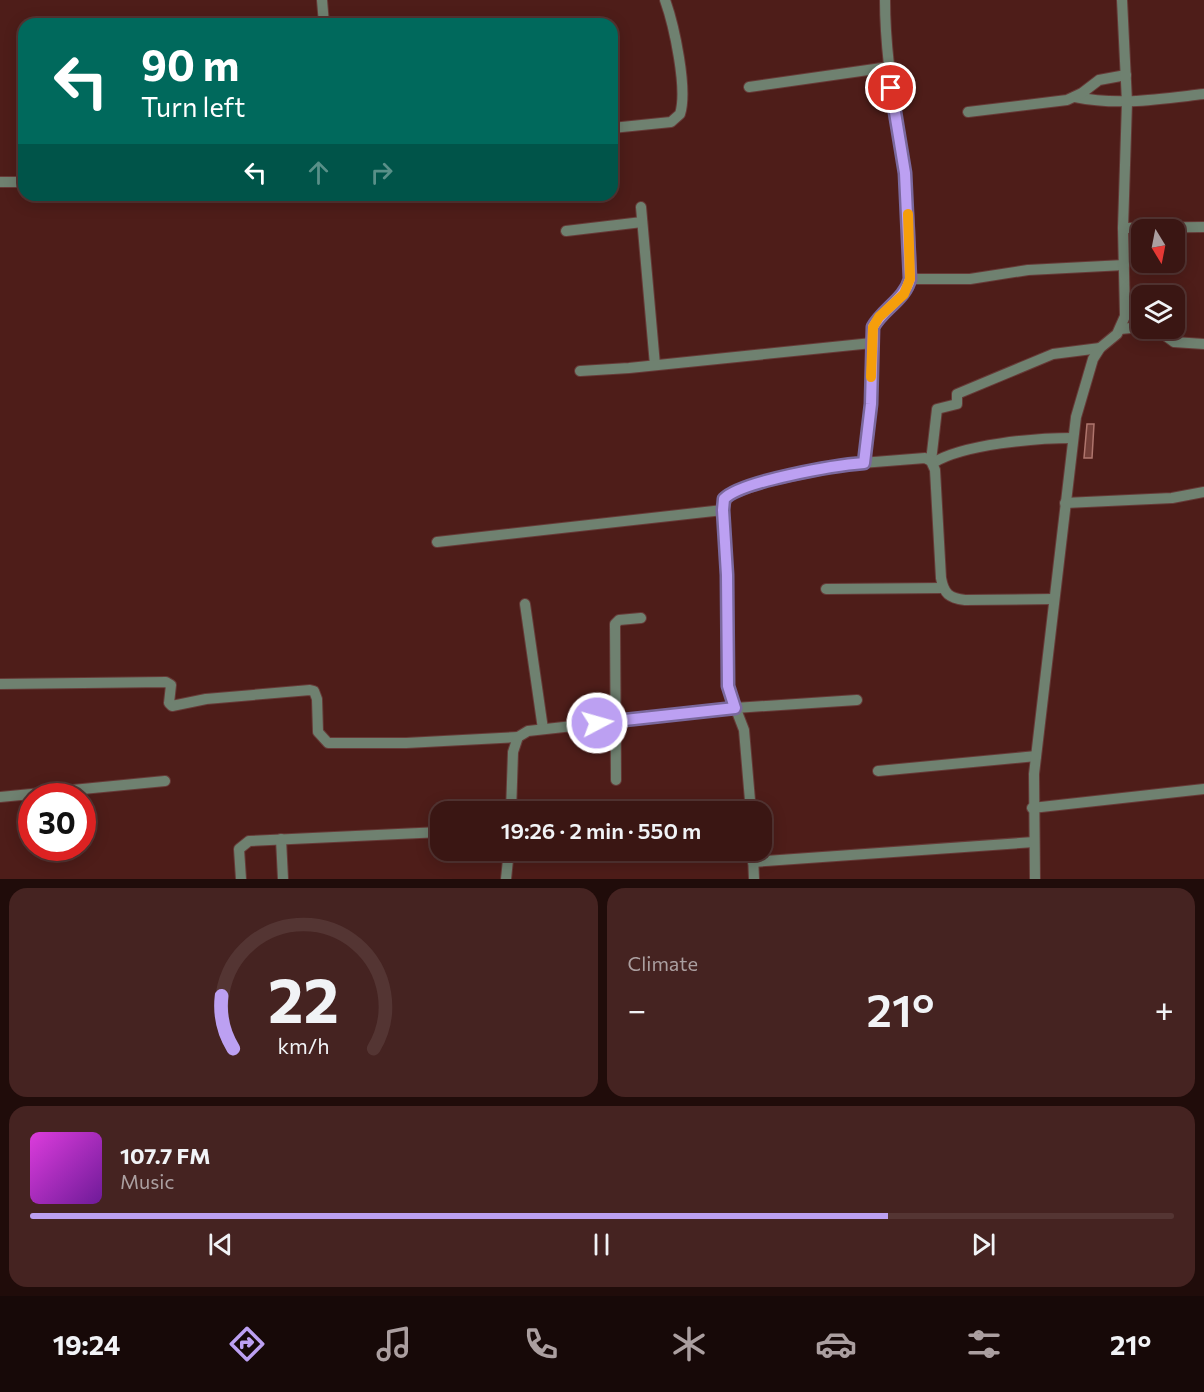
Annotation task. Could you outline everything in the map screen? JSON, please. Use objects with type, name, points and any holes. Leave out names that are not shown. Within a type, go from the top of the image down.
[{"type":"street","points":[[322,0],[324,18]]},
{"type":"street","points":[[618,127],[671,122],[680,114],[680,79],[676,38],[665,0]]},
{"type":"street","points":[[864,463],[871,404],[873,327],[879,317],[904,294],[910,279],[905,173],[889,67],[885,0]]},
{"type":"street","points":[[1035,879],[1032,808],[1036,756],[1073,438],[1085,379],[1100,348],[1120,329],[1125,316],[1123,228],[1127,102],[1122,0]]},
{"type":"street","points":[[749,87],[889,67]]},
{"type":"street","points":[[1075,97],[1099,80],[1126,75]]},
{"type":"street","points":[[968,112],[1075,97],[1102,102],[1127,102],[1204,94]]},
{"type":"street","points":[[0,182],[18,182]]},
{"type":"street","points":[[640,207],[656,365]]},
{"type":"street","points":[[566,231],[642,222]]},
{"type":"street","points":[[1123,228],[1204,227]]},
{"type":"street","points":[[910,279],[970,279],[1028,270],[1124,265]]},
{"type":"street","points":[[1120,329],[1131,328]]},
{"type":"street","points":[[1170,339],[1174,342],[1204,344]]},
{"type":"street","points":[[580,371],[872,343]]},
{"type":"street","points":[[1053,599],[965,600],[952,598],[943,588],[932,462],[937,409],[957,404],[957,394],[1053,354],[1100,348]]},
{"type":"street","points":[[750,801],[744,730],[728,686],[727,575],[723,510],[728,495],[775,480],[864,463],[918,457],[932,462],[946,455],[1042,438],[1073,438]]},
{"type":"street","points":[[1065,503],[1162,498],[1204,492]]},
{"type":"street","points":[[437,543],[723,510]]},
{"type":"street","points":[[826,589],[943,588]]},
{"type":"street","points":[[525,604],[543,729]]},
{"type":"street","points":[[616,780],[615,624],[617,621],[641,618]]},
{"type":"street","points":[[0,684],[166,682],[171,685],[169,703],[172,706],[206,699],[310,690],[314,691],[317,699],[318,732],[328,742],[406,743],[518,737],[528,731],[735,708],[857,700]]},
{"type":"street","points":[[511,801],[513,752],[518,737]]},
{"type":"street","points":[[878,771],[1036,756]]},
{"type":"street","points":[[0,797],[165,781]]},
{"type":"street","points":[[1032,808],[1204,789]]},
{"type":"street","points":[[241,879],[241,845],[249,841],[430,832]]},
{"type":"street","points":[[281,839],[283,879]]},
{"type":"street","points":[[772,854],[1034,842]]},
{"type":"street","points":[[506,879],[508,861]]},
{"type":"street","points":[[753,861],[754,879]]},
{"type":"building","points":[[1087,424],[1094,424],[1092,458],[1084,458]]},
{"type":"slow traffic","points":[[871,377],[873,327],[879,317],[904,294],[910,279],[908,214]]},
{"type":"route","points":[[597,723],[735,708],[728,686],[724,499],[735,492],[764,482],[849,464],[864,463],[871,404],[873,327],[879,317],[904,294],[910,279],[910,240],[905,173],[891,88]]}]
